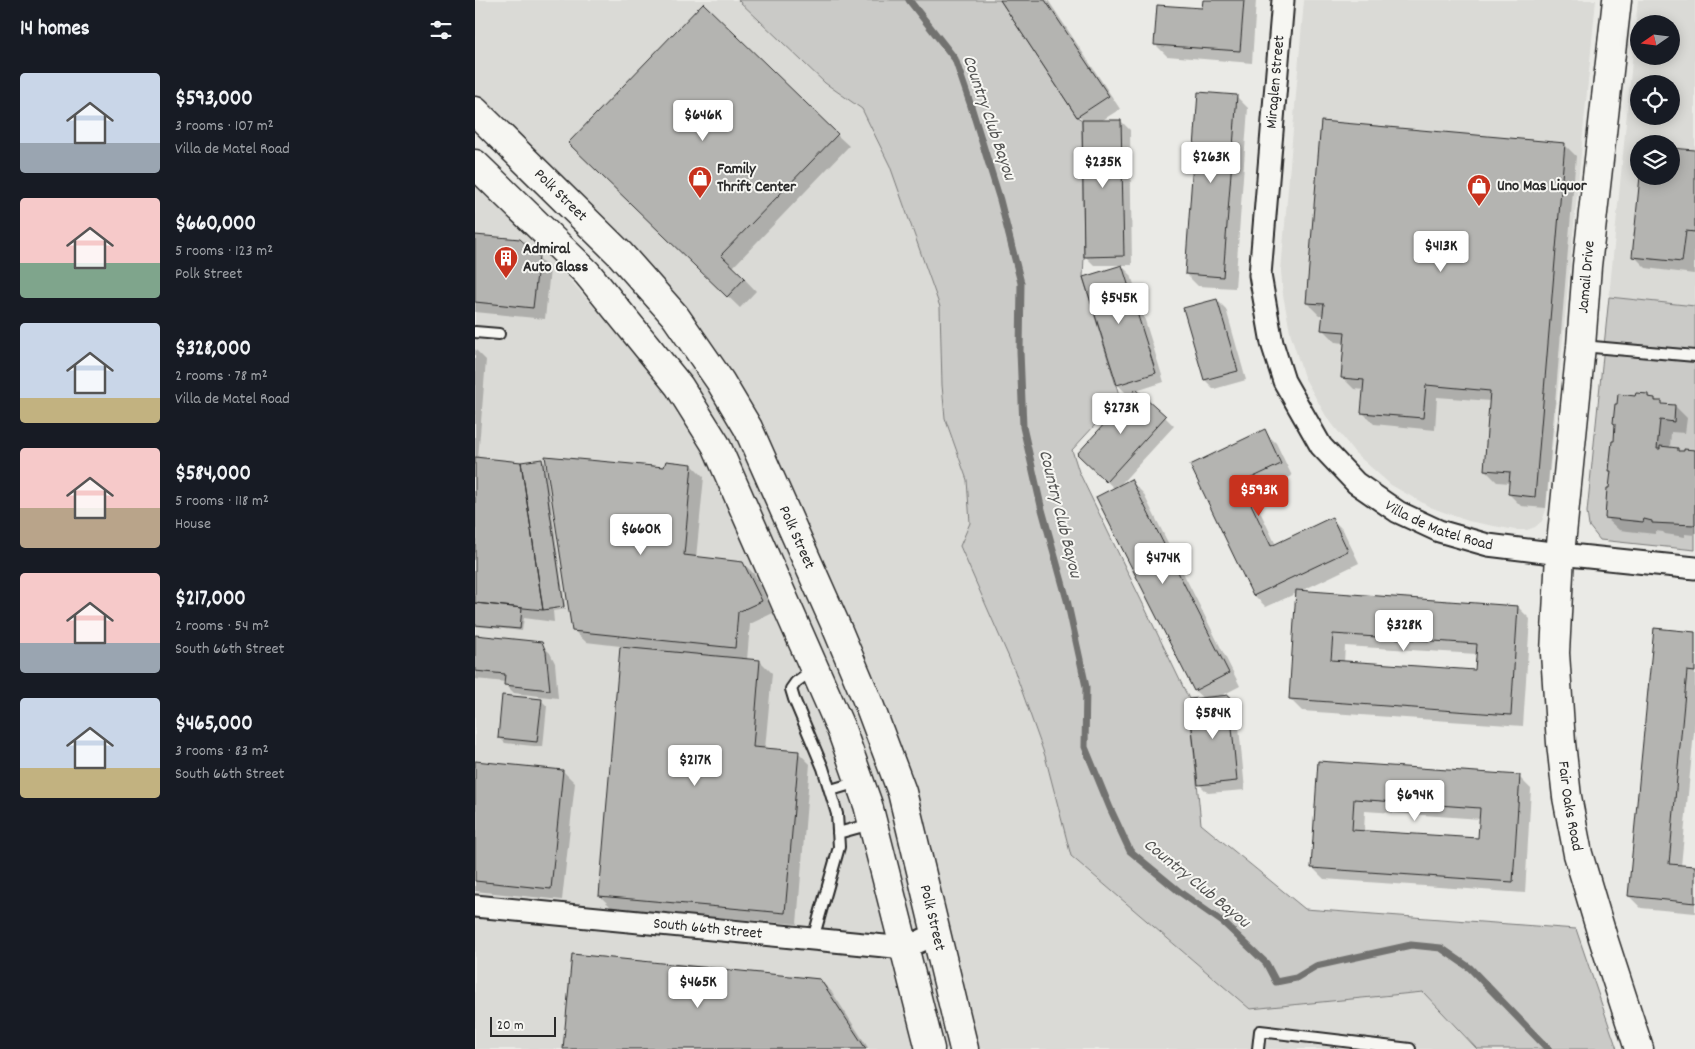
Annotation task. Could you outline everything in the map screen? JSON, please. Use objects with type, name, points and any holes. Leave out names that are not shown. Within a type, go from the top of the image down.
[{"type":"main road","name":"Jamail Drive","points":[[1560,554],[1587,266],[1617,0]]},
{"type":"main road","name":"Polk Street","points":[[475,111],[620,254],[675,316],[720,381],[748,428],[870,707],[901,792],[964,1049]]},
{"type":"main road","name":"Polk Street","points":[[475,164],[587,273],[679,386],[716,444],[841,729],[873,824],[930,1049]]},
{"type":"main road","points":[[611,303],[637,274]]},
{"type":"main road","name":"Fair Oaks Road","points":[[1560,554],[1555,653],[1561,744],[1567,797],[1578,854],[1639,1049]]},
{"type":"street","name":"Miraglen Street","points":[[1272,343],[1260,275],[1283,0]]},
{"type":"street","name":"Villa de Matel Road","points":[[1272,343],[1284,381],[1321,446],[1356,483],[1397,512],[1439,531],[1488,545],[1695,568]]},
{"type":"street","name":"South 66th Street","points":[[475,906],[905,948],[936,934]]},
{"type":"lane","points":[[475,332],[499,334]]},
{"type":"lane","points":[[1581,346],[1695,356]]},
{"type":"lane","points":[[813,940],[839,847],[837,814],[831,790],[791,689],[796,682],[815,668]]},
{"type":"lane","points":[[831,790],[859,781]]},
{"type":"lane","points":[[838,833],[873,824]]},
{"type":"lane","points":[[1258,1049],[1260,1031],[1410,1049]]},
{"type":"shaded area","points":[[475,0],[738,0],[825,83],[862,109],[890,166],[940,308],[945,418],[967,480],[970,524],[960,546],[1014,669],[1045,756],[1071,856],[1250,1009],[1423,992],[1477,1049],[475,1049],[475,181],[563,272],[669,391],[711,347],[475,94]]},
{"type":"shaded area","points":[[738,0],[1000,0],[1077,117],[1082,120],[1083,277],[1120,398],[1072,450],[1079,472],[1189,699],[1201,824],[1305,909],[1576,929],[1617,1049],[1477,1049],[1423,992],[1250,1009],[1071,856],[1045,756],[1014,669],[960,546],[970,523],[967,480],[945,418],[942,385],[940,307],[890,166],[862,109],[825,83]]},
{"type":"shaded area","points":[[1304,0],[1596,0],[1546,510],[1542,521],[1535,527],[1527,530],[1515,530],[1468,521],[1430,507],[1391,485],[1355,453],[1326,416],[1304,377],[1291,336],[1283,295],[1281,271]]},
{"type":"shaded area","points":[[1638,0],[1695,0],[1695,306],[1609,297],[1630,82],[1630,125],[1680,125],[1680,75],[1631,75],[1632,65],[1680,65],[1680,15],[1637,15]]},
{"type":"shaded area","points":[[1609,297],[1695,306],[1695,550],[1600,540],[1589,526],[1587,512]]},
{"type":"building","points":[[1000,0],[1045,0],[1109,96],[1077,117]]},
{"type":"building","points":[[1203,0],[1244,0],[1240,51],[1154,45],[1157,5],[1202,8]]},
{"type":"building","name":"Family Thrift Center","points":[[703,3],[838,134],[721,255],[745,278],[727,297],[568,143]]},
{"type":"building","points":[[1198,92],[1237,95],[1223,277],[1185,274]]},
{"type":"building","points":[[1082,120],[1121,120],[1124,256],[1084,257]]},
{"type":"building","points":[[1321,121],[1565,143],[1535,497],[1508,494],[1510,472],[1484,470],[1490,391],[1426,385],[1423,418],[1361,413],[1364,380],[1341,378],[1345,332],[1321,330],[1324,304],[1306,303]]},
{"type":"building","points":[[1680,149],[1695,150],[1695,232],[1686,231],[1682,262],[1632,257],[1639,185],[1680,185]]},
{"type":"building","name":"Admiral Auto Glass","points":[[475,235],[520,239],[539,256],[533,308],[475,302]]},
{"type":"building","points":[[1122,265],[1156,373],[1117,385],[1083,277]]},
{"type":"building","points":[[1217,299],[1238,371],[1204,380],[1183,308]]},
{"type":"building","points":[[1136,389],[1166,416],[1106,482],[1077,454]]},
{"type":"building","points":[[1636,393],[1648,394],[1648,397],[1655,398],[1655,401],[1662,401],[1662,404],[1675,405],[1674,422],[1660,420],[1657,449],[1660,449],[1660,446],[1678,448],[1678,451],[1684,451],[1684,449],[1695,450],[1694,525],[1652,523],[1652,521],[1644,519],[1643,522],[1605,518],[1607,488],[1609,488],[1611,471],[1609,471],[1612,441],[1614,441],[1615,404],[1617,404],[1618,394],[1635,396]]},
{"type":"building","points":[[1265,429],[1281,464],[1241,483],[1271,546],[1332,517],[1348,551],[1253,596],[1190,465]]},
{"type":"building","points":[[545,456],[664,467],[666,461],[692,464],[684,555],[743,562],[762,601],[738,612],[735,648],[572,631]]},
{"type":"building","points":[[475,457],[521,462],[543,610],[475,603]]},
{"type":"building","points":[[542,459],[564,607],[543,610],[521,462]]},
{"type":"building","points":[[1131,479],[1229,673],[1194,691],[1096,497]]},
{"type":"building","points":[[1296,590],[1518,606],[1511,715],[1289,699]],"holes":[[[1333,634],[1477,644],[1475,670],[1331,660]]]},
{"type":"building","points":[[475,603],[522,608],[520,629],[475,625]]},
{"type":"building","points":[[1654,628],[1695,632],[1695,672],[1687,671],[1669,864],[1695,866],[1695,903],[1628,896]]},
{"type":"building","points":[[475,635],[542,642],[546,652],[550,690],[504,685],[505,674],[475,671]]},
{"type":"building","points":[[620,647],[760,660],[753,747],[799,751],[785,913],[599,896]]},
{"type":"building","points":[[502,695],[542,699],[537,742],[498,738]]},
{"type":"building","points":[[1229,695],[1237,781],[1198,785],[1189,699]]},
{"type":"building","points":[[475,761],[563,770],[551,889],[475,881]]},
{"type":"building","points":[[1318,761],[1520,775],[1513,882],[1311,868]],"holes":[[[1354,799],[1480,808],[1478,838],[1352,830]]]},
{"type":"building","points":[[572,954],[820,979],[866,1049],[563,1049]]},
{"type":"waterway","name":"Country Club Bayou","points":[[909,0],[955,59],[1000,200],[1021,283],[1020,351],[1023,427],[1041,506],[1067,600],[1086,687],[1085,747],[1130,851],[1181,893],[1224,923],[1266,963],[1276,982],[1296,978],[1316,966],[1411,945],[1441,948],[1470,968],[1548,1049]]},
{"type":"place","name":"Family Thrift Center","points":[[700,199]]},
{"type":"place","name":"Uno Mas Liquor","points":[[1479,207]]},
{"type":"place","name":"Admiral Auto Glass","points":[[506,279]]}]
